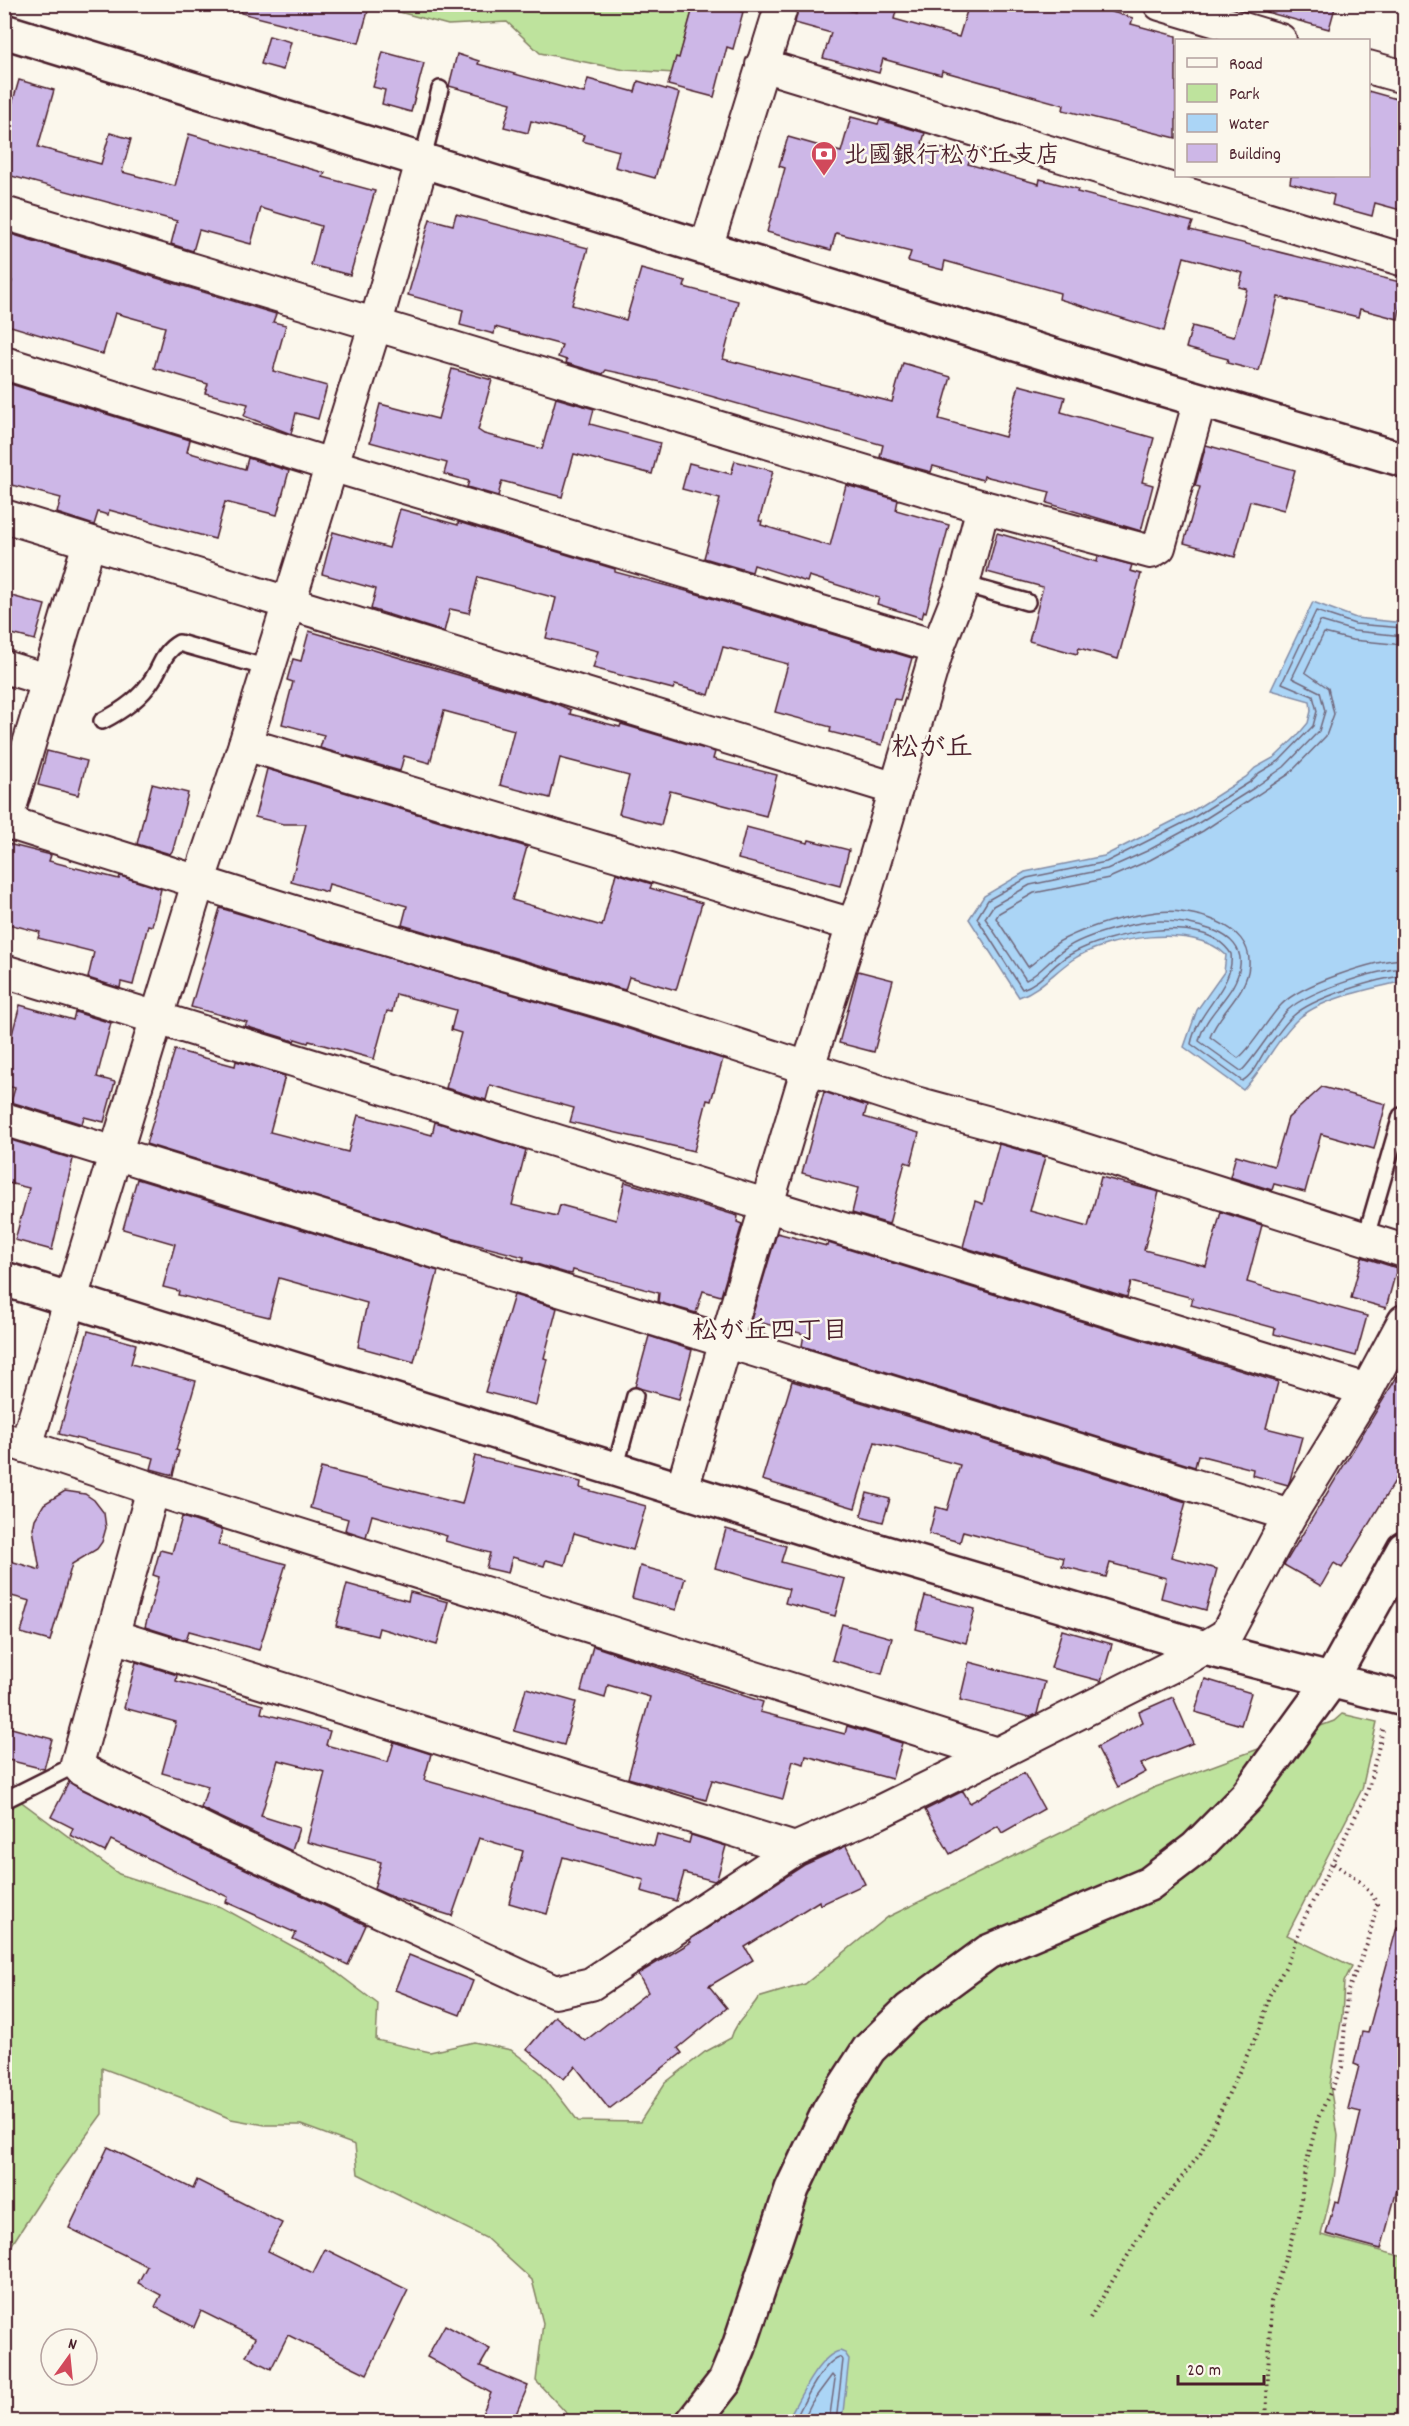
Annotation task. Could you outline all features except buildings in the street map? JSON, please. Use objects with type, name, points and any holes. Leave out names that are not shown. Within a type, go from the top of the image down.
[{"type":"street","points":[[705,248],[782,4]]},
{"type":"street","points":[[1160,4],[1277,39]]},
{"type":"street","points":[[4,31],[422,162],[1200,400],[1404,460]]},
{"type":"street","points":[[762,65],[1404,260]]},
{"type":"street","points":[[1370,68],[1404,77]]},
{"type":"street","points":[[422,162],[375,326],[245,744],[199,880],[72,1300],[15,1442],[153,1489],[997,1754]]},
{"type":"street","points":[[4,213],[982,507],[1151,552],[1159,547],[1200,400]]},
{"type":"street","points":[[4,363],[332,465],[938,647]]},
{"type":"street","points":[[682,1489],[728,1343],[808,1067],[863,900],[938,647],[963,584],[982,507]]},
{"type":"street","points":[[4,516],[897,789]]},
{"type":"street","points":[[89,543],[5,821],[411,947],[623,1008],[912,1102],[1056,1141],[1404,1251]]},
{"type":"street","points":[[4,667],[47,680]]},
{"type":"street","points":[[245,744],[853,925]]},
{"type":"street","points":[[4,971],[1367,1390]]},
{"type":"street","points":[[4,1119],[1290,1515]]},
{"type":"street","points":[[4,1279],[865,1547],[1205,1648],[1330,1682],[1397,1697]]},
{"type":"street","points":[[153,1489],[77,1764],[82,1770],[221,1838],[555,1992],[591,1984],[795,1849],[877,1814],[1205,1648],[1226,1635],[1290,1515],[1367,1390],[1404,1321]]},
{"type":"street","points":[[693,2421],[725,2381],[739,2347],[792,2189],[829,2111],[869,2049],[909,2010],[988,1952],[1149,1884],[1196,1848],[1247,1796],[1330,1682],[1404,1549]]},
{"type":"street","points":[[113,1636],[795,1849]]},
{"type":"lane","points":[[422,162],[440,89]]},
{"type":"lane","points":[[963,584],[1027,602]]},
{"type":"lane","points":[[102,721],[131,704],[152,681],[164,655],[178,643],[268,668]]},
{"type":"lane","points":[[1365,1239],[1401,1116],[1404,1117]]},
{"type":"lane","points":[[615,1469],[635,1396]]},
{"type":"lane","points":[[9,1798],[77,1764]]},
{"type":"path","points":[[1090,2318],[1153,2214],[1200,2154],[1261,2026],[1269,1996],[1286,1966],[1305,1917],[1367,1793],[1397,1697]]},
{"type":"path","points":[[1266,2421],[1271,2302],[1299,2216],[1305,2169],[1318,2118],[1342,2067],[1347,1993],[1368,1942],[1377,1904],[1372,1893],[1359,1880],[1333,1863]]},
{"type":"green space","points":[[373,5],[694,5],[675,73],[625,70],[540,53],[507,22],[448,25]]},
{"type":"green space","points":[[1342,1714],[1377,1722],[1362,1789],[1287,1935],[1352,1966],[1344,1982],[1342,2016],[1330,2085],[1338,2136],[1334,2181],[1321,2235],[1404,2257],[1404,2278],[1397,2321],[1404,2333],[1404,2421],[574,2421],[536,2381],[543,2323],[532,2280],[486,2238],[358,2174],[355,2145],[301,2125],[265,2125],[231,2119],[102,2068],[102,2114],[53,2181],[9,2249],[4,2247],[4,1789],[119,1874],[221,1907],[325,1964],[378,2004],[376,2040],[430,2052],[474,2042],[511,2050],[541,2073],[578,2121],[640,2122],[665,2083],[705,2052],[731,2038],[736,2027],[758,1998],[805,1984],[888,1917],[1153,1788],[1334,1721]]},
{"type":"water","points":[[1313,602],[1356,618],[1404,623],[1404,981],[1348,995],[1307,1012],[1289,1028],[1243,1090],[1184,1047],[1197,1010],[1224,972],[1226,955],[1212,945],[1172,936],[1127,940],[1106,945],[1072,960],[1040,985],[1019,997],[969,919],[984,896],[1025,872],[1104,856],[1191,812],[1275,757],[1308,723],[1311,711],[1310,701],[1271,690]]},
{"type":"water","points":[[840,2351],[845,2353],[849,2359],[842,2421],[787,2421],[816,2370],[832,2354]]},
{"type":"place","name":"北國銀行松が丘支店","points":[[824,177]]},
{"type":"district","name":"松が丘","points":[[932,746]]},
{"type":"district","name":"松が丘四丁目","points":[[770,1329]]}]
